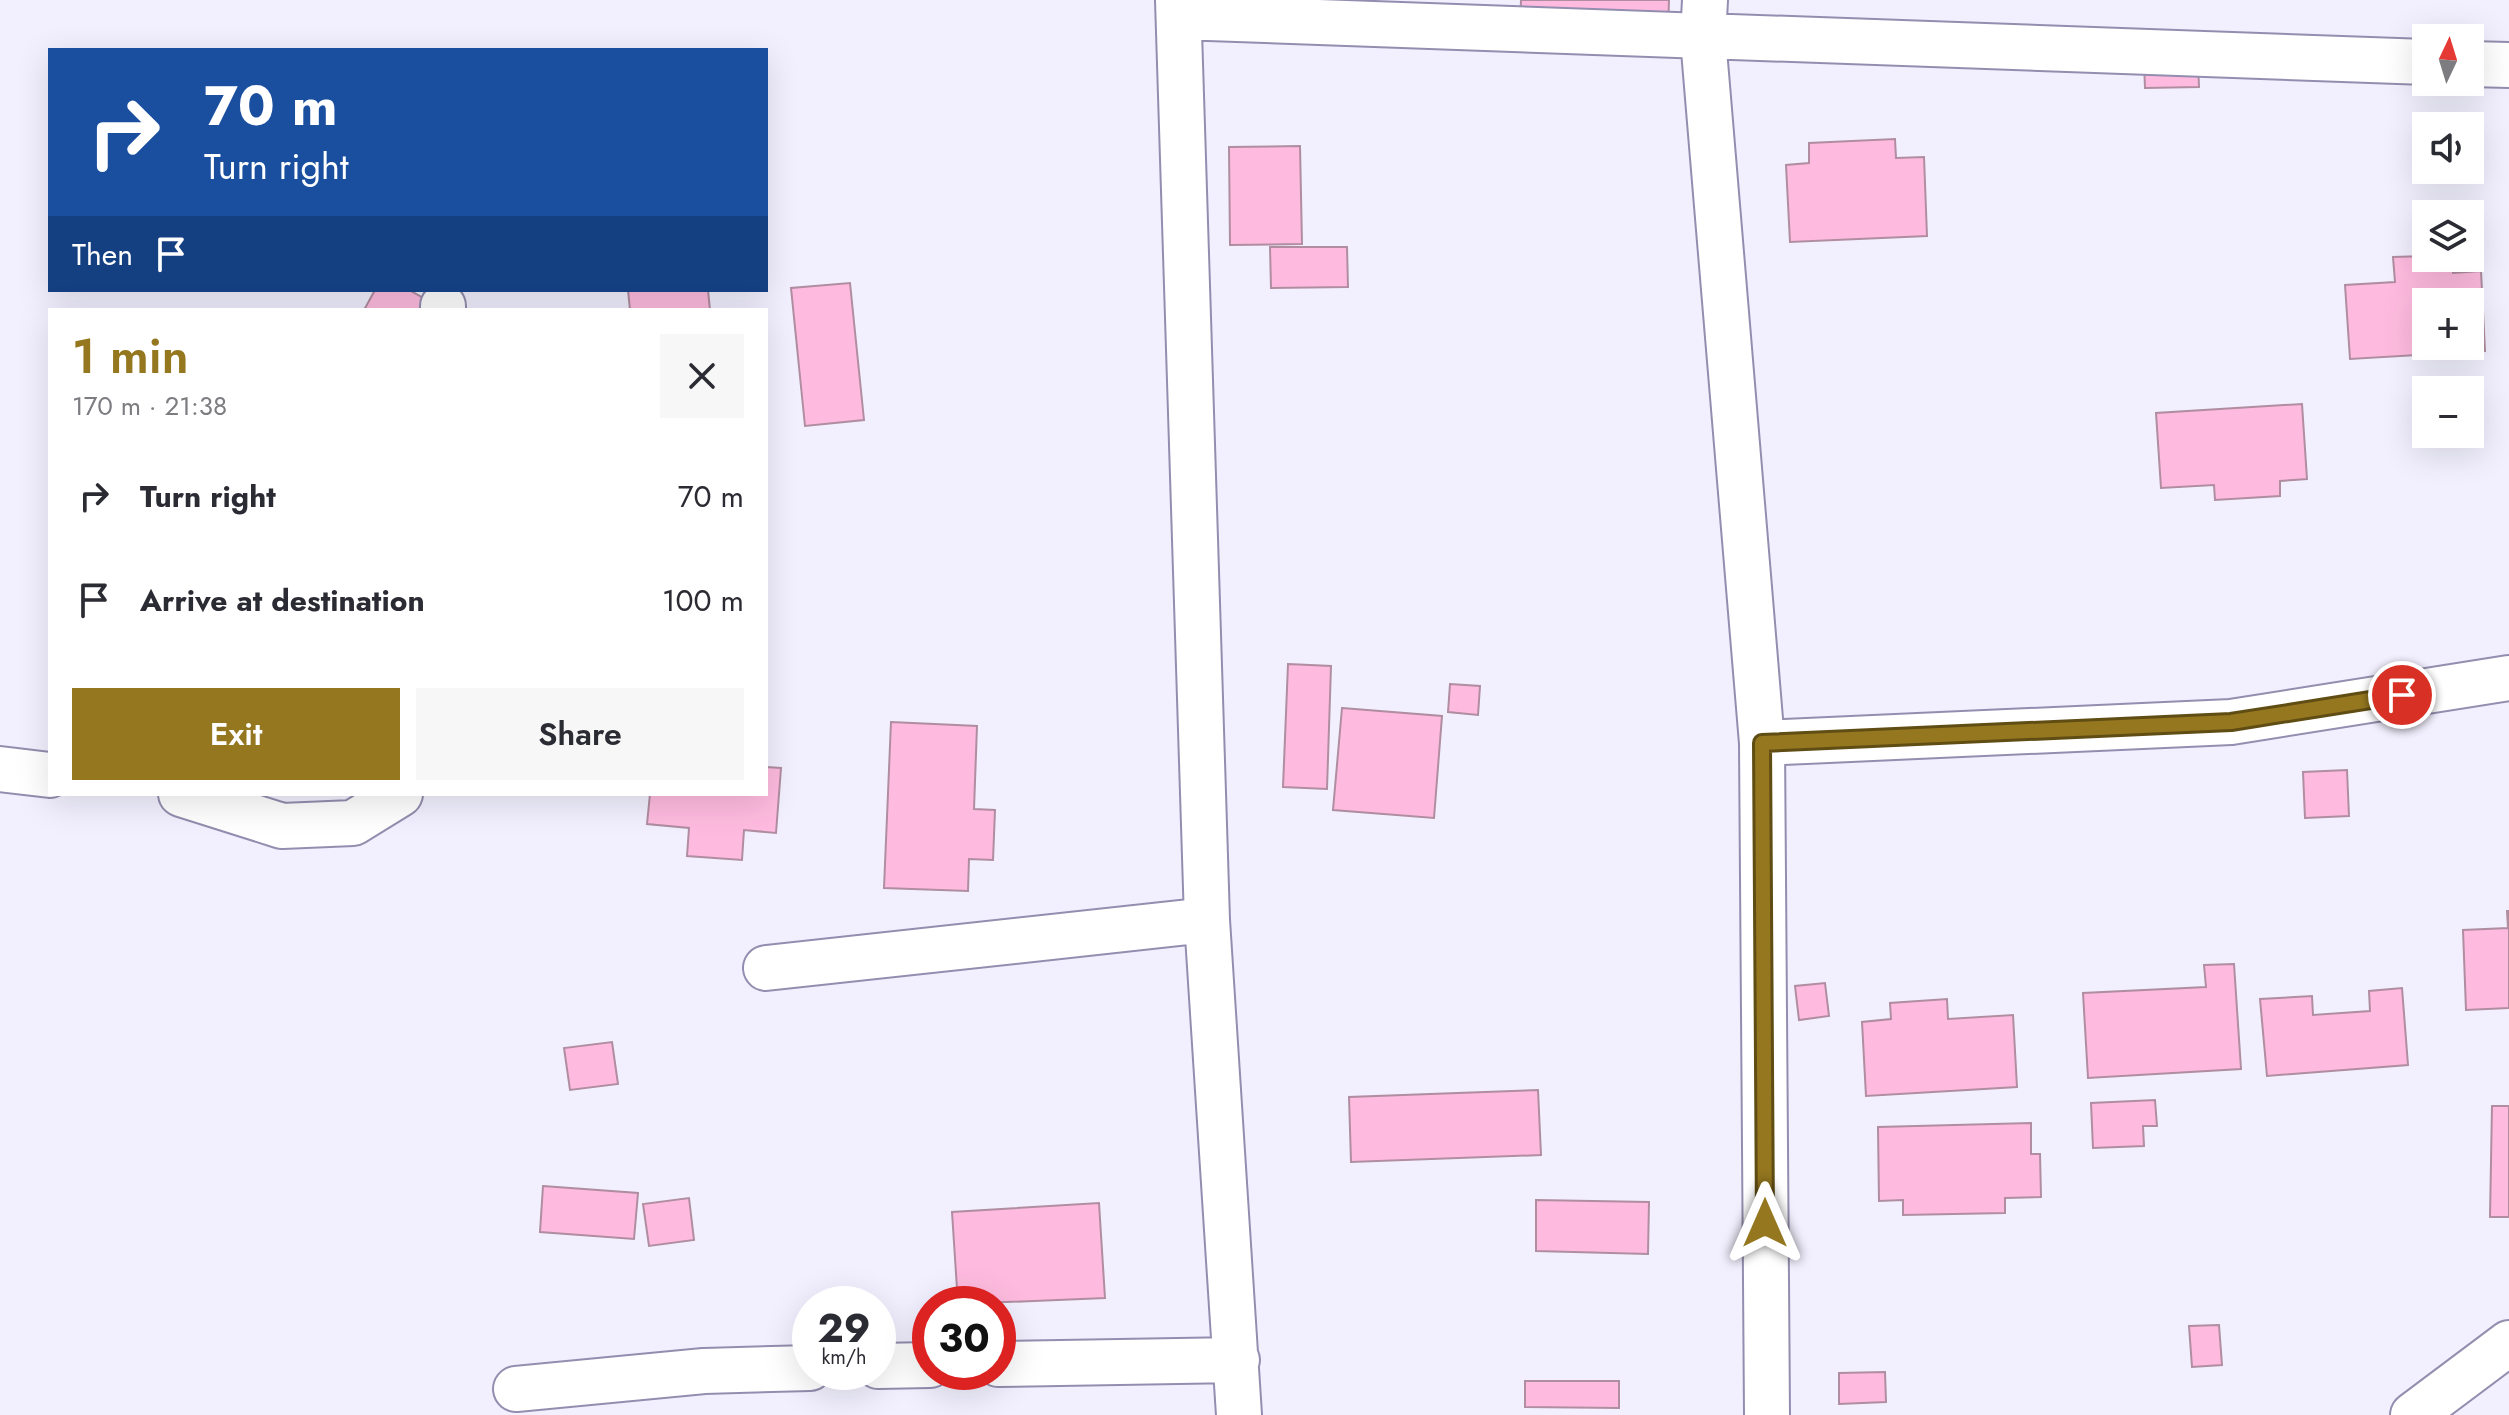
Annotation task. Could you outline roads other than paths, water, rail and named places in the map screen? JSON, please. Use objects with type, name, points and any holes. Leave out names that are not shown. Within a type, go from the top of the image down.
[{"type":"street","points":[[1239,1415],[1207,920],[1179,8],[1704,19],[2412,61]]},
{"type":"street","points":[[1704,19],[1762,743],[1767,1415]]},
{"type":"street","points":[[2484,64],[2509,65]]},
{"type":"street","points":[[1762,743],[2231,722],[2509,678]]},
{"type":"street","points":[[0,769],[48,775]]},
{"type":"street","points":[[187,796],[282,826],[353,823],[397,796]]},
{"type":"street","points":[[766,968],[1207,920]]},
{"type":"street","points":[[2413,1415],[2509,1343]]},
{"type":"street","points":[[1016,1364],[1237,1360]]},
{"type":"street","points":[[516,1389],[704,1371],[792,1369]]}]
